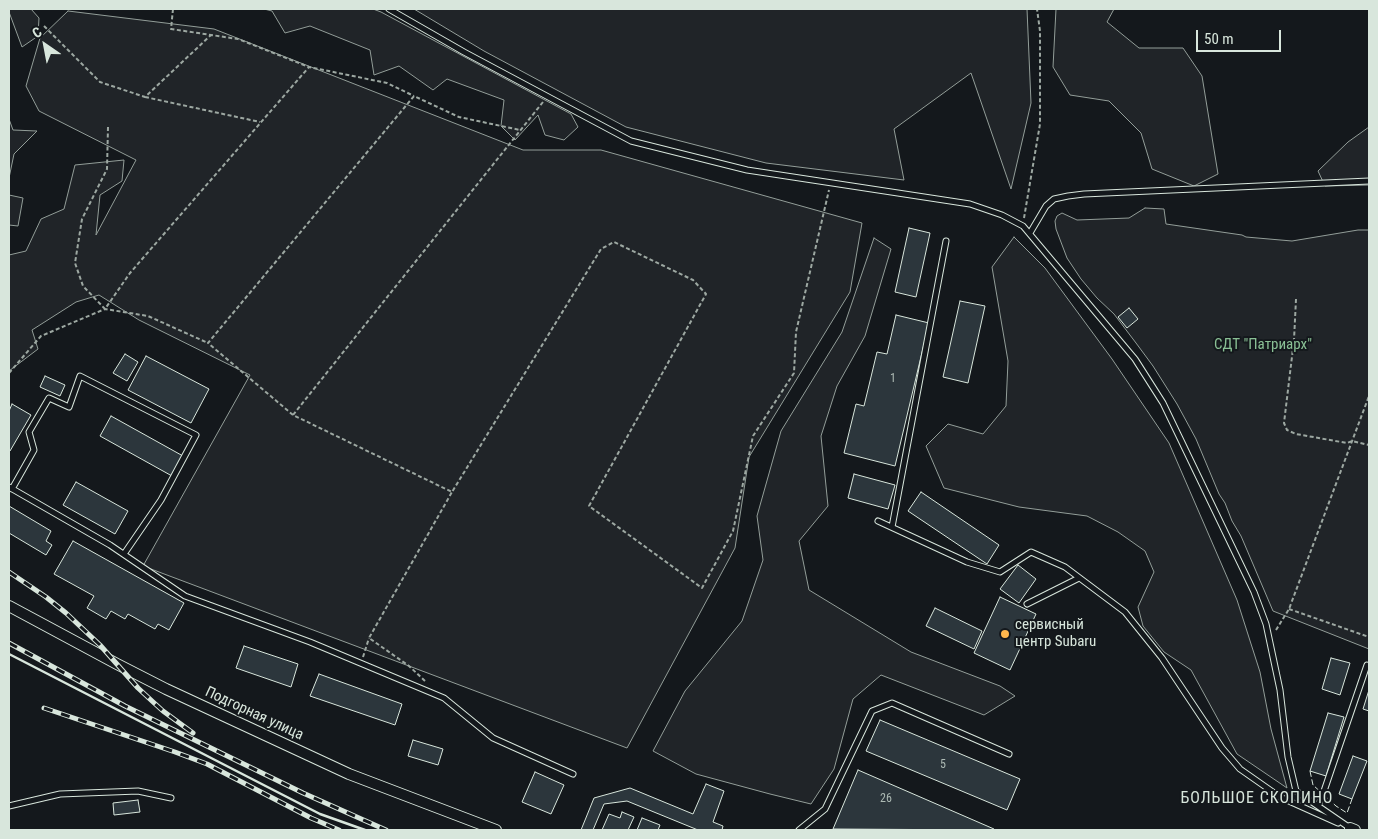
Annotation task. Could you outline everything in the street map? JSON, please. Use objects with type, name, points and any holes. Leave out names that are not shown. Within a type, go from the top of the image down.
[{"type":"street","name":"Подгорная улица","points":[[9,606],[150,681],[349,774],[496,830]]},
{"type":"lane","points":[[389,9],[464,52],[631,141],[747,170],[970,204],[1002,215],[1023,226],[1135,359],[1163,403],[1254,592],[1266,624],[1280,690],[1288,757],[1296,792],[1352,829]]},
{"type":"lane","points":[[1030,233],[1046,206],[1054,200],[1068,196],[1369,181]]},
{"type":"lane","points":[[892,527],[946,241]]},
{"type":"lane","points":[[124,554],[161,500],[196,435],[80,376],[68,407],[49,398],[29,432],[34,450],[10,488],[110,545],[185,596],[310,642],[444,698],[493,738],[573,774]]},
{"type":"lane","points":[[878,521],[967,562],[1000,572],[1032,552],[1065,567],[1125,612],[1162,658],[1222,748],[1240,769],[1280,798],[1352,829]]},
{"type":"lane","points":[[1027,604],[1079,578]]},
{"type":"lane","points":[[1318,806],[1367,665]]},
{"type":"lane","points":[[799,830],[825,810],[872,711],[892,704],[1010,754]]},
{"type":"lane","points":[[9,806],[60,794],[138,791],[171,798]]},
{"type":"path","points":[[173,9],[171,29],[238,39],[309,67],[387,83],[459,117],[521,130]]},
{"type":"path","points":[[1023,226],[1040,124],[1040,31],[1038,9]]},
{"type":"path","points":[[44,26],[100,82],[145,96],[261,122]]},
{"type":"path","points":[[145,96],[211,35]]},
{"type":"path","points":[[105,309],[130,273],[309,67]]},
{"type":"path","points":[[208,343],[414,96]]},
{"type":"path","points":[[293,415],[548,96]]},
{"type":"path","points":[[105,309],[83,286],[75,264],[82,219],[107,169],[108,127]]},
{"type":"path","points":[[361,664],[369,638],[452,492],[601,249],[614,242],[693,280],[706,294],[589,506],[702,588],[733,531],[753,436],[794,373],[796,332],[831,183]]},
{"type":"path","points":[[1296,299],[1294,340],[1284,423],[1287,430],[1296,434],[1369,445]]},
{"type":"path","points":[[9,373],[41,336],[105,309],[148,316],[208,343],[293,415],[452,492]]},
{"type":"path","points":[[1270,641],[1289,609],[1369,396]]},
{"type":"path","points":[[1289,609],[1369,637]]},
{"type":"path","points":[[369,638],[408,666],[430,686]]},
{"type":"green space","points":[[9,9],[31,9],[39,18],[38,36],[22,47],[9,12]]},
{"type":"green space","points":[[264,9],[373,9],[381,12],[571,114],[578,127],[564,140],[545,135],[538,115],[515,140],[501,126],[504,100],[447,79],[433,90],[399,66],[374,75],[370,50],[310,26],[285,33],[272,11]]},
{"type":"green space","points":[[414,9],[1027,9],[1031,103],[1011,189],[971,73],[894,129],[904,180],[766,163],[626,127],[484,51]]},
{"type":"green space","points":[[1056,9],[1114,9],[1107,22],[1139,48],[1183,48],[1202,76],[1218,174],[1194,186],[1152,169],[1141,133],[1109,101],[1070,95],[1053,67]]},
{"type":"green space","points":[[68,11],[214,29],[523,150],[601,150],[862,223],[850,292],[749,457],[735,548],[627,748],[143,566],[250,375],[139,320],[99,295],[76,302],[32,330],[38,349],[9,371],[9,255],[26,251],[41,219],[64,209],[75,165],[124,160],[122,181],[100,195],[96,235],[136,160],[39,111],[26,86],[40,38]]},
{"type":"green space","points":[[9,119],[13,130],[37,131],[14,154],[9,178]]},
{"type":"green space","points":[[1369,127],[1369,185],[1325,186],[1318,171],[1348,142]]},
{"type":"green space","points":[[9,195],[23,198],[18,226],[9,225]]},
{"type":"green space","name":"СДТ \"Патриарх\"","points":[[1145,208],[1164,209],[1166,224],[1246,237],[1292,241],[1358,230],[1369,230],[1369,649],[1273,611],[1241,536],[1219,494],[1196,439],[1177,404],[1136,343],[1114,314],[1081,279],[1067,258],[1056,229],[1055,221],[1057,216],[1062,213],[1077,220],[1129,218]]},
{"type":"green space","points":[[1014,237],[1045,268],[1112,359],[1169,443],[1237,600],[1260,672],[1271,729],[1287,788],[1237,754],[1191,670],[1164,652],[1143,626],[1138,607],[1154,572],[1145,551],[1118,532],[1087,516],[1019,507],[944,488],[926,446],[948,424],[983,434],[1006,406],[1008,361],[992,267]]},
{"type":"green space","points":[[874,238],[891,249],[865,336],[837,386],[821,436],[828,506],[799,541],[809,590],[911,652],[1000,686],[1015,696],[984,715],[881,675],[853,699],[834,769],[811,804],[696,774],[653,751],[685,691],[742,621],[763,560],[757,516],[781,431],[842,332]]},
{"type":"building","points":[[909,228],[930,233],[916,297],[895,292]]},
{"type":"building","points":[[960,301],[985,306],[968,383],[943,377]]},
{"type":"building","points":[[1129,308],[1138,319],[1127,328],[1118,317]]},
{"type":"building","points":[[896,315],[929,323],[895,466],[844,453],[856,404],[864,406],[877,352],[887,354]]},
{"type":"building","points":[[125,354],[138,362],[127,381],[113,373]]},
{"type":"building","points":[[146,356],[209,389],[191,423],[128,390]]},
{"type":"building","points":[[45,376],[65,385],[60,396],[40,387]]},
{"type":"building","points":[[12,404],[31,415],[10,451],[9,411]]},
{"type":"building","points":[[111,416],[183,456],[172,476],[100,436]]},
{"type":"building","points":[[854,474],[895,485],[888,509],[848,498]]},
{"type":"building","points":[[76,482],[128,511],[115,534],[63,505]]},
{"type":"building","points":[[921,492],[999,545],[987,564],[908,511]]},
{"type":"building","points":[[9,506],[51,531],[46,541],[52,545],[46,555],[9,533]]},
{"type":"building","points":[[73,541],[184,603],[169,630],[158,624],[155,629],[128,614],[125,619],[111,611],[106,619],[87,608],[94,596],[54,574]]},
{"type":"building","points":[[1018,565],[1036,579],[1019,603],[1000,589]]},
{"type":"building","name":"сервисный центр Subaru","points":[[1000,597],[1036,614],[1010,670],[974,653]]},
{"type":"building","points":[[935,608],[982,631],[974,649],[926,626]]},
{"type":"building","points":[[244,646],[298,664],[291,687],[236,668]]},
{"type":"building","points":[[1331,658],[1350,663],[1340,695],[1322,689]]},
{"type":"building","points":[[319,674],[402,704],[395,725],[310,696]]},
{"type":"building","points":[[1369,690],[1369,711],[1363,709]]},
{"type":"building","points":[[1328,713],[1344,717],[1326,776],[1310,771]]},
{"type":"building","points":[[880,720],[1020,779],[1007,810],[866,751]]},
{"type":"building","points":[[413,740],[443,749],[438,765],[408,756]]},
{"type":"building","points":[[1353,756],[1367,761],[1352,799],[1339,794]]},
{"type":"building","points":[[858,770],[994,829],[994,830],[833,829]]},
{"type":"building","points":[[535,772],[564,785],[551,814],[522,802]]},
{"type":"building","points":[[706,784],[724,791],[713,822],[723,826],[722,830],[698,830],[627,801],[604,804],[593,830],[581,830],[594,798],[630,788],[693,814]]},
{"type":"building","points":[[138,800],[140,812],[114,815],[113,803]]},
{"type":"building","points":[[622,812],[634,817],[628,830],[602,830],[609,814],[620,818]]},
{"type":"building","points":[[642,818],[660,825],[658,830],[637,830]]},
{"type":"railway","points":[[9,572],[66,613],[100,645],[138,688],[163,711],[193,733]]},
{"type":"railway","points":[[9,643],[125,706],[303,793],[386,830]]},
{"type":"railway","points":[[44,708],[207,764],[311,818],[339,830]]},
{"type":"fence","points":[[1310,771],[1313,785],[1336,806],[1347,813],[1352,799]]},
{"type":"wall","points":[[9,654],[320,814],[365,830]]},
{"type":"place","name":"сервисный центр Subaru","points":[[1005,634]]},
{"type":"district","name":"БОЛЬШОЕ СКОПИНО","points":[[1257,799]]}]
